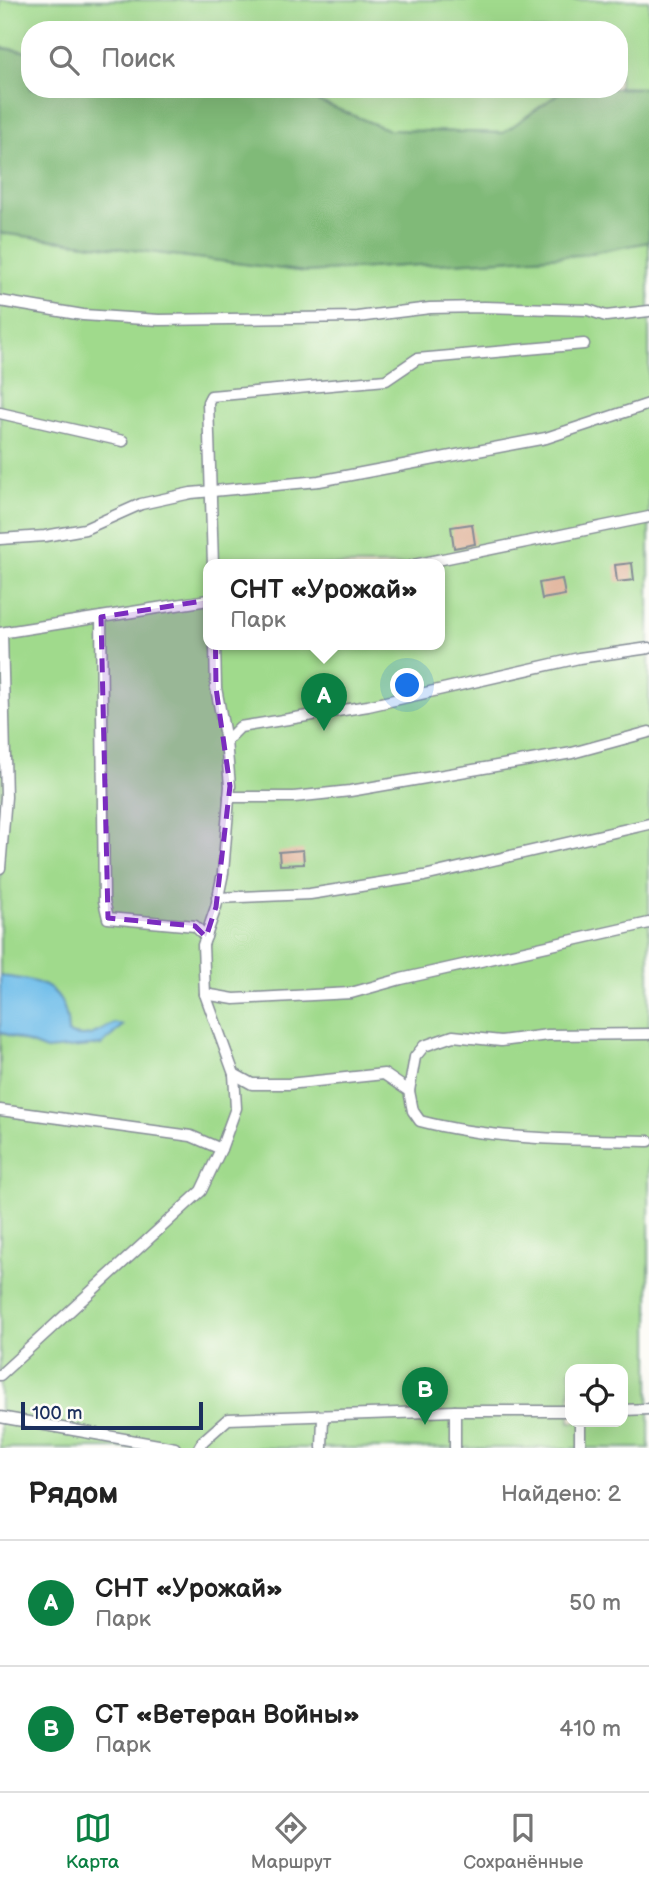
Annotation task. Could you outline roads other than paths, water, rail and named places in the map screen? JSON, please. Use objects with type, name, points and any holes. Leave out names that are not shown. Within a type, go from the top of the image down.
[{"type":"street","points":[[0,301],[83,314],[159,320],[357,317],[430,308],[484,307],[588,310],[606,316],[649,311]]},
{"type":"street","points":[[213,559],[208,402],[211,396],[386,380],[417,359],[584,344]]},
{"type":"street","points":[[0,539],[46,537],[85,529],[141,504],[191,493],[319,481],[546,438],[649,404]]},
{"type":"street","points":[[0,413],[123,441]]},
{"type":"street","points":[[442,559],[649,517]]},
{"type":"street","points":[[0,868],[6,797],[1,633],[203,601]]},
{"type":"street","points":[[101,617],[104,901],[108,918],[195,926],[206,937]]},
{"type":"street","points":[[226,741],[240,727],[368,706],[579,658],[649,648]]},
{"type":"street","points":[[0,1375],[201,1191],[221,1149],[236,1108],[234,1074],[205,994],[203,945],[223,873],[229,797],[226,741],[216,688],[215,650]]},
{"type":"street","points":[[229,797],[294,797],[350,791],[572,753],[649,732]]},
{"type":"street","points":[[217,898],[310,894],[424,876],[649,824]]},
{"type":"street","points":[[205,994],[233,999],[351,993],[401,979],[649,923]]},
{"type":"street","points":[[649,1034],[548,1035],[501,1041],[453,1036],[424,1046],[415,1057],[409,1091],[414,1111],[420,1121],[449,1129],[599,1141],[649,1141]]},
{"type":"street","points":[[234,1074],[252,1084],[288,1084],[384,1074],[409,1091]]},
{"type":"street","points":[[0,1110],[191,1136],[221,1149]]},
{"type":"street","points":[[628,1410],[649,1409]]},
{"type":"street","points":[[455,1411],[455,1448]]},
{"type":"street","points":[[199,1448],[203,1441],[228,1419],[455,1411],[565,1411]]},
{"type":"street","points":[[0,1417],[175,1448]]},
{"type":"street","points":[[322,1448],[323,1417]]},
{"type":"street","points":[[580,1427],[580,1448]]},
{"type":"water","points":[[0,976],[29,980],[50,988],[63,1005],[68,1033],[86,1036],[114,1023],[123,1025],[102,1045],[46,1050],[0,1032]]},
{"type":"place","name":"СНТ «Урожай»","points":[[324,731]]},
{"type":"place","name":"СТ «Ветеран Войны»","points":[[425,1425]]}]
